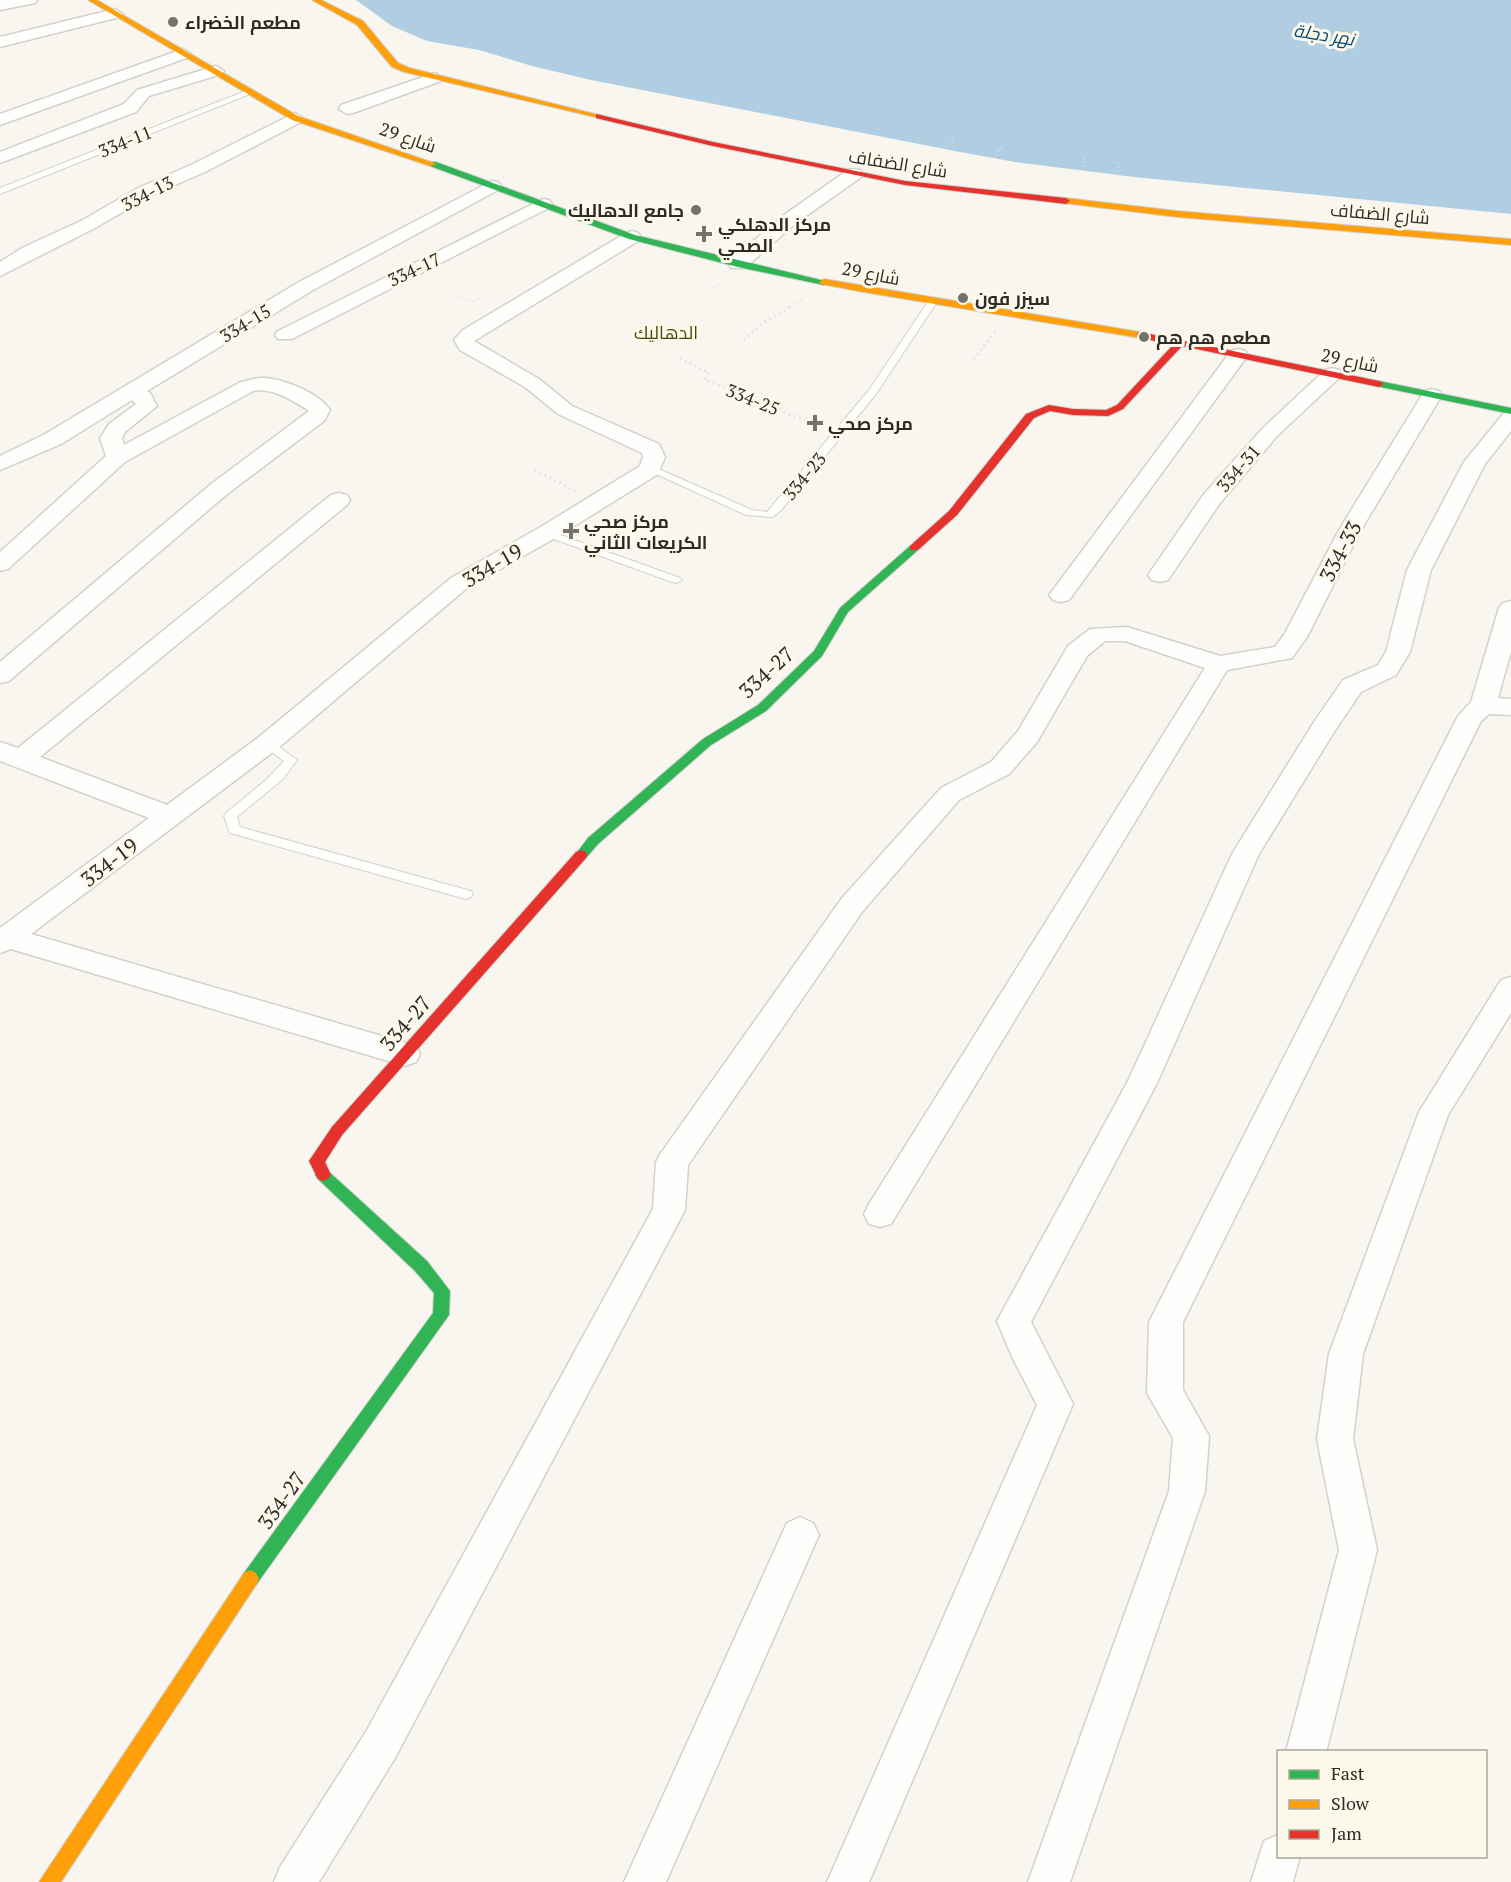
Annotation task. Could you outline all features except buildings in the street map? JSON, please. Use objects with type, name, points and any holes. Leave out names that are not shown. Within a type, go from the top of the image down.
[{"type":"street","points":[[0,5],[30,0]]},
{"type":"street","name":"شارع 29","points":[[92,0],[295,117],[632,237],[738,264],[828,283],[932,302],[1104,327],[1511,411]]},
{"type":"street","name":"شارع الضفاف","points":[[316,0],[360,23],[398,67],[435,78],[713,144],[854,174],[952,190],[1154,212],[1511,242]]},
{"type":"street","points":[[0,42],[115,14]]},
{"type":"street","points":[[0,120],[183,54]]},
{"type":"street","points":[[0,158],[130,108],[143,93],[216,71]]},
{"type":"street","points":[[346,109],[435,78]]},
{"type":"street","name":"334-13","points":[[0,270],[29,252],[89,224],[144,192],[199,168],[295,117]]},
{"type":"street","points":[[738,264],[790,219],[854,174]]},
{"type":"street","name":"334-15","points":[[0,464],[53,439],[306,286],[492,186]]},
{"type":"street","name":"334-17","points":[[285,335],[342,304],[473,242],[543,204]]},
{"type":"street","points":[[632,237],[510,309],[464,340],[467,346],[532,383],[565,410],[604,430],[651,449],[654,457],[650,469]]},
{"type":"street","name":"334-27","points":[[50,1882],[247,1583],[441,1315],[442,1291],[421,1266],[322,1174],[317,1161],[337,1131],[592,842],[707,742],[762,708],[818,653],[844,610],[953,513],[1030,416],[1049,408],[1074,412],[1108,413],[1120,407],[1180,343]]},
{"type":"street","points":[[1061,595],[1238,355]]},
{"type":"street","name":"334-31","points":[[1160,574],[1212,498],[1270,432],[1332,374]]},
{"type":"street","points":[[0,564],[117,458],[256,384],[272,386],[305,400],[320,410],[317,417],[218,490],[0,675]]},
{"type":"street","points":[[117,458],[111,438],[116,428],[147,406],[143,397],[130,392]]},
{"type":"street","name":"334-33","points":[[1219,664],[1283,653],[1295,637],[1350,530],[1432,395]]},
{"type":"street","points":[[848,1882],[1055,1404],[1025,1348],[1014,1321],[1142,1083],[1246,854],[1323,728],[1352,686],[1387,670],[1398,652],[1419,570],[1475,462],[1511,417]]},
{"type":"street","name":"334-19","points":[[4,940],[268,744],[459,583],[547,533],[650,469]]},
{"type":"street","points":[[10,755],[339,500]]},
{"type":"street","points":[[1048,1882],[1186,1491],[1191,1436],[1165,1393],[1166,1322],[1471,716],[1497,706],[1511,608]]},
{"type":"street","points":[[295,1882],[381,1744],[669,1210],[672,1162],[852,905],[950,794],[1000,768],[1028,735],[1077,651],[1098,634],[1127,634],[1219,664],[880,1214]]},
{"type":"street","points":[[10,755],[171,816]]},
{"type":"street","points":[[4,940],[405,1054]]},
{"type":"street","points":[[1307,1750],[1358,1550],[1335,1439],[1346,1354],[1434,1112],[1511,988]]},
{"type":"street","points":[[645,1882],[800,1535]]},
{"type":"street","points":[[1272,1882],[1279,1858]]},
{"type":"lane","name":"334-11","points":[[0,191],[251,92]]},
{"type":"lane","name":"334-23","points":[[650,469],[750,513],[769,515],[873,393],[932,302]]},
{"type":"lane","points":[[547,533],[676,580]]},
{"type":"lane","points":[[268,744],[291,760],[284,771],[246,800],[230,816],[235,830],[466,894]]},
{"type":"path","points":[[943,149],[954,140]]},
{"type":"path","points":[[994,158],[1001,147]]},
{"type":"path","points":[[1083,171],[1084,157]]},
{"type":"path","points":[[1118,164],[1121,176]]},
{"type":"path","points":[[744,340],[764,322],[828,283]]},
{"type":"path","points":[[445,294],[471,302],[481,298],[510,309]]},
{"type":"path","points":[[974,359],[980,349],[1013,314]]},
{"type":"path","name":"334-25","points":[[681,358],[709,373],[705,380],[780,407],[784,412],[839,433]]},
{"type":"path","points":[[535,470],[597,502]]},
{"type":"water","name":"نهر دجلة","points":[[356,0],[1511,0],[1511,214],[1134,177],[1015,162],[960,152],[591,80],[479,50],[427,41],[392,26]]},
{"type":"traffic: fast","points":[[433,164],[632,237],[738,264],[824,282]]},
{"type":"traffic: fast","points":[[1379,384],[1511,411]]},
{"type":"traffic: fast","points":[[581,855],[593,841],[707,742],[762,708],[818,653],[844,610],[914,548]]},
{"type":"traffic: fast","points":[[250,1579],[441,1315],[442,1291],[421,1266],[323,1175]]},
{"type":"traffic: slow","points":[[92,0],[295,118],[433,164]]},
{"type":"traffic: slow","points":[[316,0],[360,23],[395,65],[407,70],[599,116]]},
{"type":"traffic: slow","points":[[1066,201],[1177,214],[1511,242]]},
{"type":"traffic: slow","points":[[824,282],[1062,320],[1140,335]]},
{"type":"traffic: slow","points":[[49,1882],[250,1579]]},
{"type":"traffic: jam","points":[[599,116],[713,144],[905,183],[1066,201]]},
{"type":"traffic: jam","points":[[1140,335],[1379,384]]},
{"type":"traffic: jam","points":[[914,548],[953,513],[1030,416],[1049,408],[1073,412],[1108,413],[1120,407],[1180,343]]},
{"type":"traffic: jam","points":[[323,1175],[317,1161],[337,1131],[581,855]]},
{"type":"place","name":"مطعم الخضراء","points":[[173,22]]},
{"type":"place","name":"جامع الدهاليك","points":[[696,210]]},
{"type":"place","name":"مركز الدهلكي الصحي","points":[[704,234]]},
{"type":"place","name":"سيزر فون","points":[[963,298]]},
{"type":"place","name":"مطعم هم هم","points":[[1144,337]]},
{"type":"place","name":"مركز صحي","points":[[815,423]]},
{"type":"place","name":"مركز صحي الكريعات الثاني","points":[[571,531]]},
{"type":"district","name":"الدهاليك","points":[[666,332]]}]
